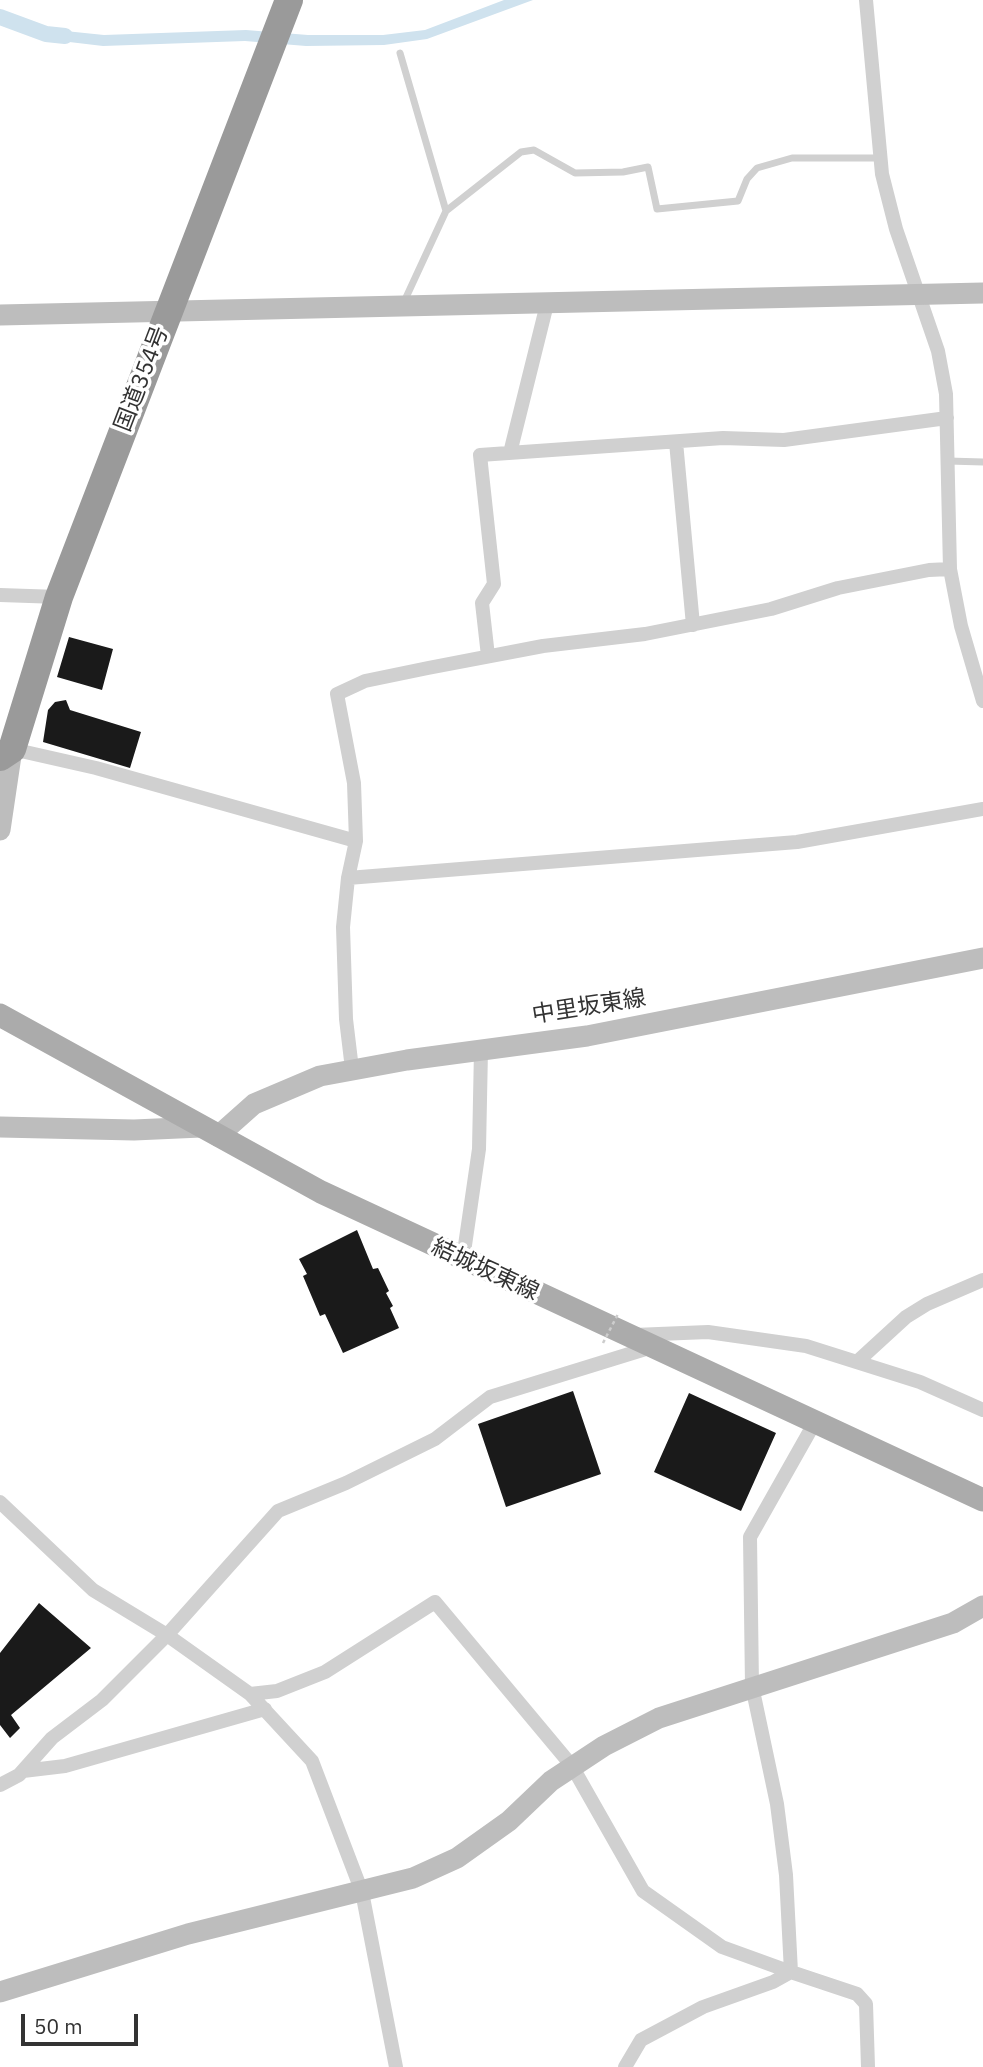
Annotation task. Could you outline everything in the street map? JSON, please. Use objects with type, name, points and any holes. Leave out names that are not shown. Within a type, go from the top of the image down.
[{"type":"highway","name":"国道354号","points":[[6,753],[58,597],[289,0]]},
{"type":"main road","name":"結城坂東線","points":[[0,1015],[321,1192],[983,1500]]},
{"type":"street","points":[[866,0],[880,158],[896,229],[938,351],[947,418],[950,569],[961,626],[983,701]]},
{"type":"street","points":[[0,315],[167,314],[983,293]]},
{"type":"street","points":[[510,453],[547,304]]},
{"type":"street","points":[[488,656],[482,603],[494,584],[480,455],[723,438],[784,440],[947,418]]},
{"type":"street","points":[[676,442],[693,625]]},
{"type":"street","points":[[352,1069],[346,1019],[343,927],[348,878],[356,841],[355,783],[337,694],[365,681],[488,656],[693,625],[771,609],[838,588],[929,570],[950,569]]},
{"type":"street","points":[[0,595],[58,597]]},
{"type":"street","points":[[0,830],[6,753],[109,772],[356,841]]},
{"type":"street","points":[[348,878],[797,842],[983,809]]},
{"type":"street","name":"中里坂東線","points":[[210,1132],[254,1104],[320,1076],[352,1069],[587,1036],[983,958]]},
{"type":"street","points":[[463,1259],[479,1149],[481,1050]]},
{"type":"street","points":[[0,1127],[210,1132]]},
{"type":"street","points":[[858,1361],[905,1317],[927,1304],[983,1280]]},
{"type":"street","points":[[626,1335],[708,1332],[806,1346],[920,1382],[983,1410]]},
{"type":"street","points":[[0,1785],[23,1771],[52,1738],[102,1700],[167,1635],[278,1511],[346,1483],[435,1439],[490,1397],[652,1347]]},
{"type":"street","points":[[791,1972],[786,1875],[777,1804],[752,1686],[750,1536],[816,1422]]},
{"type":"street","points":[[0,1502],[93,1590],[167,1635],[250,1695],[312,1761],[362,1892],[396,2067]]},
{"type":"street","points":[[250,1695],[277,1691],[325,1672],[435,1602],[572,1766],[643,1891],[722,1947],[857,1994],[866,2004],[869,2067]]},
{"type":"street","points":[[0,1992],[188,1934],[413,1878],[457,1858],[509,1821],[551,1781],[572,1766],[659,1718],[953,1623],[983,1606]]},
{"type":"street","points":[[23,1771],[65,1766],[265,1709]]},
{"type":"street","points":[[625,2067],[641,2040],[703,2007],[773,1982],[791,1972]]},
{"type":"lane","points":[[400,53],[446,211]]},
{"type":"lane","points":[[401,307],[446,211],[521,152],[534,150],[575,173],[623,172],[648,167],[657,209],[738,201],[747,179],[757,167],[792,158],[880,158]]},
{"type":"lane","points":[[948,461],[983,462]]},
{"type":"path","points":[[603,1343],[619,1312]]},
{"type":"water","points":[[504,0],[533,0],[427,39],[384,45],[306,46],[245,41],[103,46],[44,39],[46,29],[104,35],[246,30],[308,35],[383,35],[425,30]]},
{"type":"building","points":[[69,637],[113,649],[102,690],[57,677]]},
{"type":"building","points":[[66,700],[70,710],[141,732],[130,768],[43,742],[48,710],[55,702]]},
{"type":"building","points":[[357,1230],[373,1269],[378,1268],[389,1291],[386,1293],[393,1306],[390,1308],[399,1328],[343,1353],[325,1314],[320,1316],[303,1276],[307,1274],[299,1259]]},
{"type":"building","points":[[573,1391],[601,1474],[506,1507],[478,1424]]},
{"type":"building","points":[[689,1393],[776,1433],[741,1511],[654,1472]]},
{"type":"building","points":[[39,1603],[91,1648],[11,1715],[20,1728],[10,1738],[0,1725],[0,1653]]},
{"type":"waterway","points":[[0,17],[46,34],[65,36]]}]
